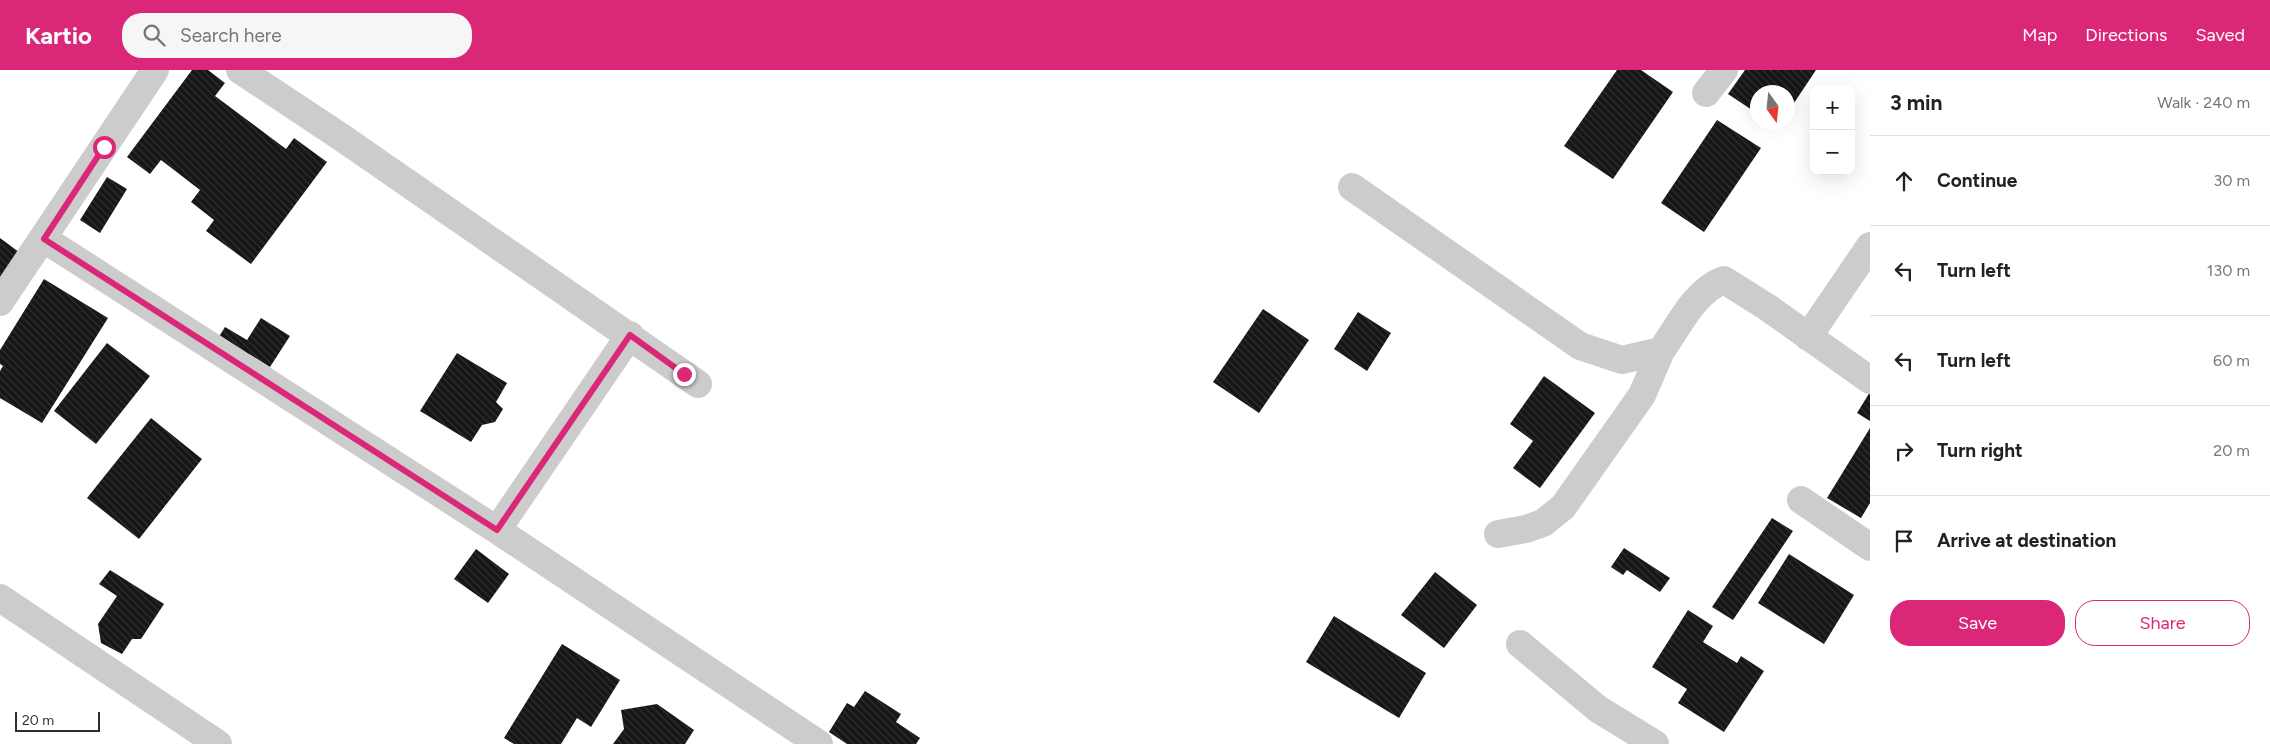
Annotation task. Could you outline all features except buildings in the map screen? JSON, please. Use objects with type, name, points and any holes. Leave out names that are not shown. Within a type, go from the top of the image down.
[{"type":"street","points":[[0,302],[44,239],[155,70]]},
{"type":"street","points":[[240,70],[630,335],[698,384]]},
{"type":"street","points":[[1706,94],[1724,70]]},
{"type":"street","points":[[1352,187],[1580,346],[1622,360],[1661,351]]},
{"type":"street","points":[[44,239],[497,530],[819,744]]},
{"type":"street","points":[[1808,337],[1870,246]]},
{"type":"street","points":[[1498,534],[1526,529],[1543,523],[1563,507],[1642,395],[1661,351],[1700,293],[1711,285],[1724,280],[1743,290],[1870,380]]},
{"type":"street","points":[[497,530],[630,335]]},
{"type":"street","points":[[1801,500],[1870,547]]},
{"type":"street","points":[[0,598],[218,744]]},
{"type":"street","points":[[1520,644],[1598,709],[1654,744]]},
{"type":"route","points":[[104,147],[44,239],[497,530],[630,335],[684,374]]}]
